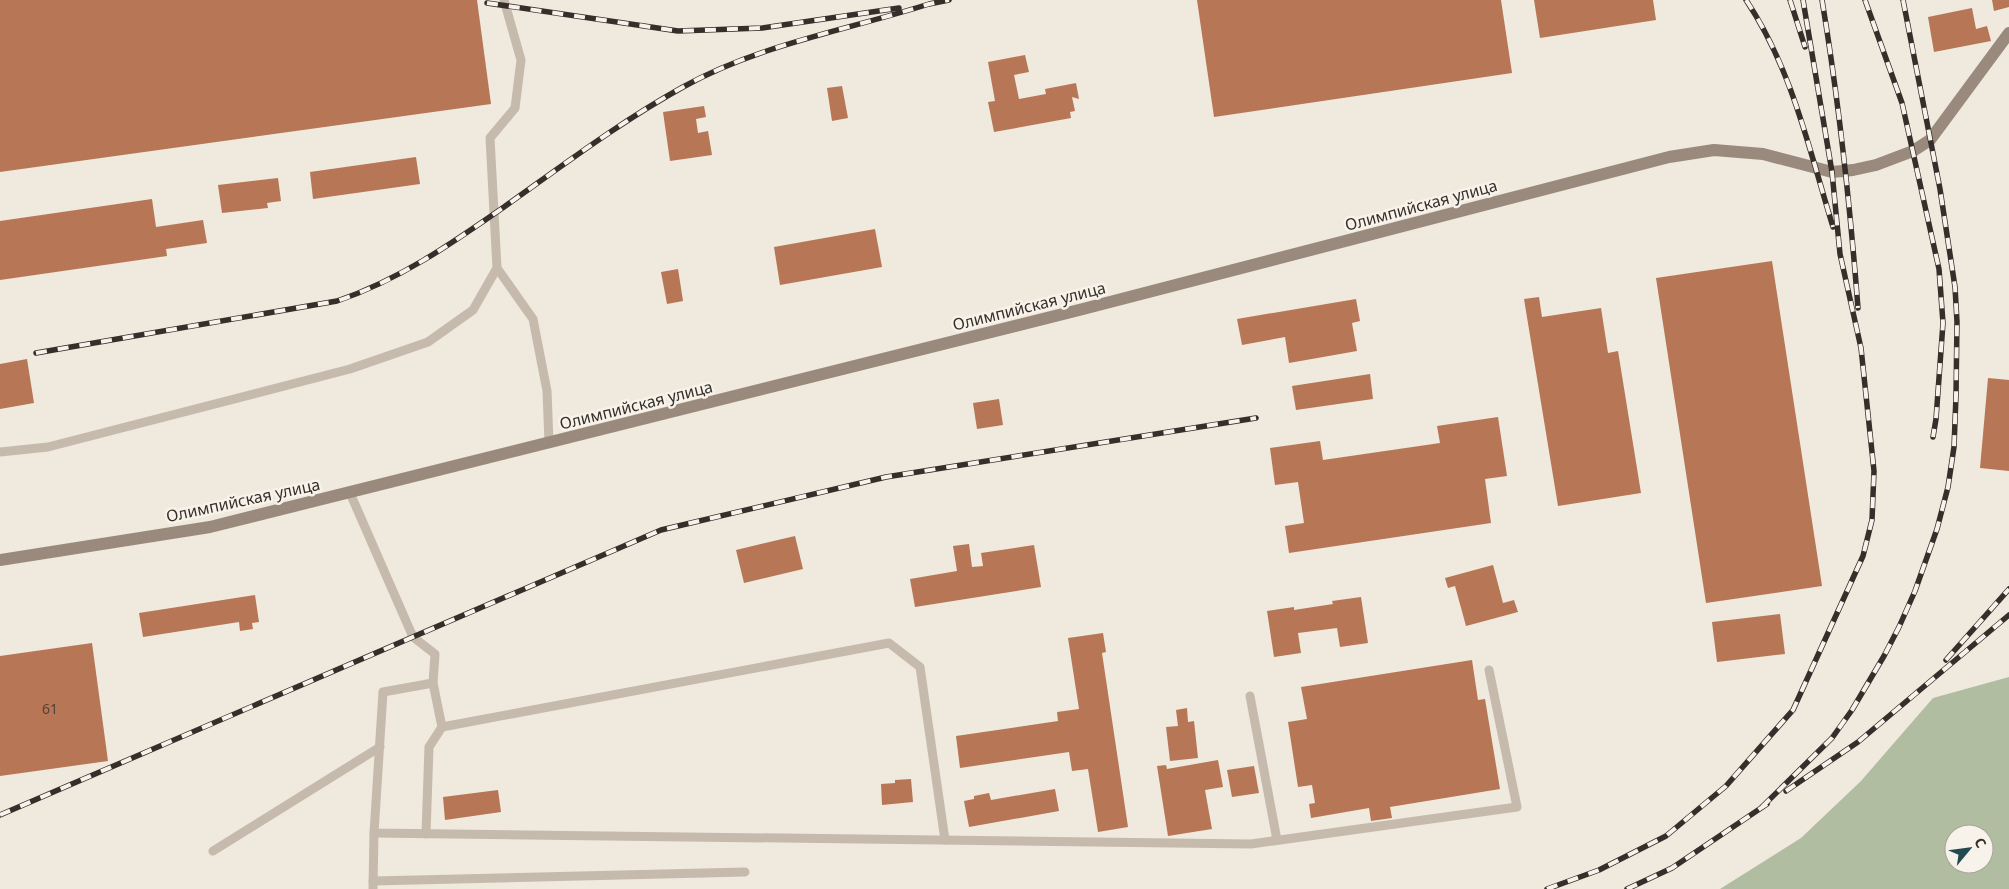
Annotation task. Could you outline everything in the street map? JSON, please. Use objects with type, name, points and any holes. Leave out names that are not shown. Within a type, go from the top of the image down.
[{"type":"street","name":"Олимпийская улица","points":[[0,560],[210,527],[1083,309],[1670,157],[1714,150],[1763,154],[1832,172],[1853,170],[1876,164],[1913,151],[1930,140],[2009,33]]},
{"type":"lane","points":[[504,0],[522,60],[514,108],[490,138],[497,268],[533,319],[547,391],[549,443]]},
{"type":"lane","points":[[0,452],[48,447],[313,379],[350,369],[428,342],[473,310],[497,268]]},
{"type":"lane","points":[[350,493],[413,637],[434,654],[432,683],[442,727],[429,747],[426,834]]},
{"type":"lane","points":[[442,727],[889,643],[920,667],[945,840]]},
{"type":"lane","points":[[374,833],[1251,844],[1517,807],[1489,670]]},
{"type":"lane","points":[[432,683],[383,692],[374,833],[373,885],[744,872]]},
{"type":"lane","points":[[1250,696],[1277,840]]},
{"type":"lane","points":[[213,851],[380,747]]},
{"type":"green space","points":[[2009,677],[2009,889],[1720,889],[1801,838],[1861,781],[1933,698]]},
{"type":"building","points":[[0,0],[477,0],[491,104],[0,172]]},
{"type":"building","points":[[1197,0],[1501,0],[1512,73],[1214,117]]},
{"type":"building","points":[[1534,0],[1653,0],[1656,20],[1540,38]]},
{"type":"building","points":[[1992,0],[2009,0],[2009,7],[1994,11]]},
{"type":"building","points":[[1972,8],[1976,29],[1987,26],[1991,41],[1934,52],[1928,17]]},
{"type":"building","points":[[1025,55],[1029,72],[1014,75],[1019,99],[1046,94],[1045,89],[1076,83],[1079,99],[1072,97],[1075,111],[1070,112],[1071,118],[994,132],[988,102],[995,101],[988,62]]},
{"type":"building","points":[[842,86],[848,118],[832,121],[827,88]]},
{"type":"building","points":[[704,106],[706,117],[696,119],[698,133],[708,131],[712,155],[670,161],[663,112]]},
{"type":"building","points":[[416,157],[420,184],[313,199],[310,172]]},
{"type":"building","points":[[278,178],[281,201],[267,203],[268,208],[222,213],[218,185]]},
{"type":"building","points":[[152,199],[156,227],[203,220],[207,243],[166,249],[167,256],[0,280],[0,221]]},
{"type":"building","points":[[875,229],[882,267],[780,285],[774,247]]},
{"type":"building","points":[[1772,261],[1822,586],[1706,603],[1656,278]]},
{"type":"building","points":[[678,269],[683,301],[667,304],[661,272]]},
{"type":"building","points":[[1539,297],[1542,317],[1601,308],[1608,353],[1618,351],[1641,493],[1558,506],[1524,299]]},
{"type":"building","points":[[1356,299],[1360,321],[1352,323],[1357,351],[1289,363],[1285,337],[1242,345],[1237,319]]},
{"type":"building","points":[[27,359],[34,403],[0,409],[0,364]]},
{"type":"building","points":[[1370,374],[1373,399],[1296,410],[1292,386]]},
{"type":"building","points":[[1988,378],[2009,380],[2009,471],[1980,468]]},
{"type":"building","points":[[999,399],[1003,425],[977,429],[973,403]]},
{"type":"building","points":[[1498,417],[1507,476],[1485,479],[1491,523],[1289,553],[1285,526],[1304,523],[1298,482],[1275,485],[1270,448],[1320,441],[1323,460],[1440,443],[1437,426]]},
{"type":"building","points":[[795,536],[803,569],[744,583],[736,550]]},
{"type":"building","points":[[969,544],[972,567],[983,566],[981,553],[1034,545],[1041,587],[915,607],[910,579],[957,571],[953,546]]},
{"type":"building","points":[[1493,565],[1503,603],[1514,600],[1518,612],[1466,626],[1455,586],[1448,588],[1445,578]]},
{"type":"building","points":[[255,595],[259,622],[252,623],[253,629],[240,631],[239,622],[143,637],[139,613]]},
{"type":"building","points":[[1361,597],[1368,643],[1340,647],[1337,628],[1298,633],[1301,653],[1274,657],[1267,611],[1294,607],[1294,610],[1333,604],[1332,601]]},
{"type":"building","points":[[1780,614],[1785,654],[1717,662],[1712,622]]},
{"type":"building","points":[[1103,633],[1106,652],[1102,653],[1128,827],[1098,832],[1088,769],[1072,771],[1069,752],[960,768],[956,736],[1058,721],[1057,712],[1079,709],[1068,638]]},
{"type":"building","points":[[92,643],[108,761],[0,776],[0,656]]},
{"type":"building","points":[[1472,660],[1478,700],[1485,699],[1500,789],[1390,807],[1392,818],[1371,821],[1369,808],[1311,818],[1309,804],[1315,803],[1312,785],[1298,787],[1288,722],[1307,719],[1301,687]]},
{"type":"building","points":[[1187,708],[1188,722],[1194,721],[1198,758],[1170,761],[1166,727],[1178,726],[1176,710]]},
{"type":"building","points":[[1218,760],[1223,787],[1205,790],[1212,829],[1168,836],[1157,766],[1166,765],[1167,769]]},
{"type":"building","points":[[1254,766],[1259,793],[1232,797],[1227,770]]},
{"type":"building","points":[[911,779],[913,802],[882,805],[881,784],[895,783],[895,780]]},
{"type":"building","points":[[1055,789],[1059,811],[969,827],[964,801],[974,799],[974,796],[989,793],[991,800]]},
{"type":"building","points":[[498,790],[501,812],[445,820],[443,797]]},
{"type":"railway","points":[[36,353],[337,301],[382,283],[424,260],[484,221],[614,130],[683,87],[712,72],[772,49],[949,0]]},
{"type":"railway","points":[[1746,0],[1776,54],[1798,110],[1833,227]]},
{"type":"railway","points":[[1790,0],[1805,47]]},
{"type":"railway","points":[[1547,889],[1599,870],[1666,836],[1726,786],[1793,710],[1863,556],[1872,520],[1874,471],[1861,348],[1840,254],[1832,172],[1803,0]]},
{"type":"railway","points":[[1822,0],[1834,77],[1858,308]]},
{"type":"railway","points":[[1865,0],[1902,103],[1939,269],[1943,323],[1933,437]]},
{"type":"railway","points":[[1762,807],[1832,738],[1852,710],[1884,656],[1915,591],[1937,529],[1948,487],[1954,447],[1956,396],[1957,322],[1955,287],[1940,189],[1903,0]]},
{"type":"railway","points":[[487,3],[678,31],[762,28],[899,8]]},
{"type":"railway","points":[[0,815],[661,530],[886,477],[1256,418]]},
{"type":"railway","points":[[1946,660],[2009,589]]},
{"type":"railway","points":[[1786,791],[1858,742],[2009,615]]},
{"type":"railway","points":[[1627,889],[1672,868],[1767,804]]}]
